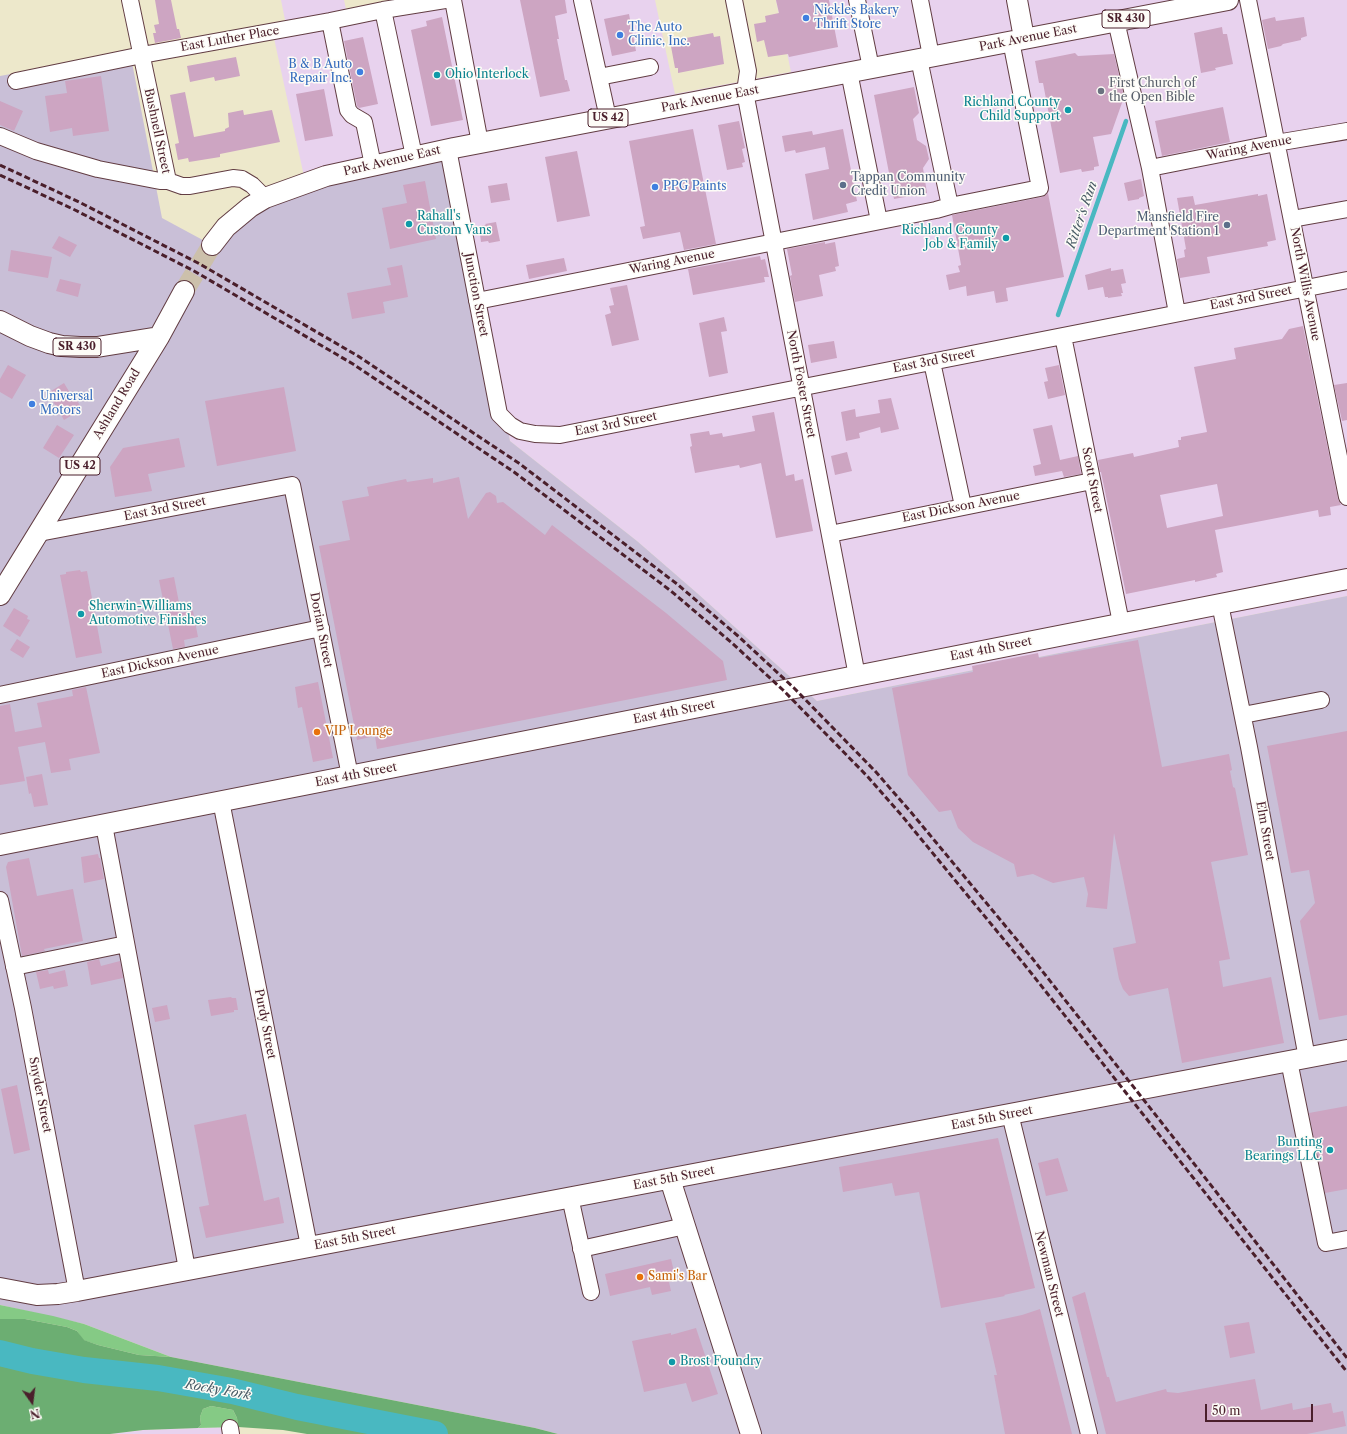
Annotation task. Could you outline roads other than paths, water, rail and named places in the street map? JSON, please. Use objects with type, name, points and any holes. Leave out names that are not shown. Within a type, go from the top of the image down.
[{"type":"main road","points":[[1017,0],[1018,40]]},
{"type":"main road","name":"Park Avenue East","points":[[212,245],[226,227],[250,207],[265,198],[326,176],[448,149],[1228,0]]},
{"type":"main road","name":"US 42","points":[[159,336],[184,291]]},
{"type":"main road","name":"SR 430","points":[[0,321],[48,343],[80,347],[97,347],[159,336]]},
{"type":"main road","name":"Ashland Road","points":[[0,595],[159,336]]},
{"type":"main road","name":"East 4th Street","points":[[0,845],[1347,579]]},
{"type":"main road","name":"East 5th Street","points":[[0,1288],[37,1295],[58,1294],[1347,1050]]},
{"type":"main road","points":[[670,1179],[751,1434]]},
{"type":"street","name":"Bushnell Street","points":[[130,0],[168,181],[182,186],[190,186],[232,178],[242,179],[252,185],[265,198]]},
{"type":"street","name":"East Luther Place","points":[[16,81],[142,55],[383,10],[445,0]]},
{"type":"street","points":[[453,0],[480,143]]},
{"type":"street","points":[[582,0],[608,118]]},
{"type":"street","name":"North Foster Street","points":[[734,0],[748,71],[745,92],[857,676]]},
{"type":"street","points":[[857,0],[871,68]]},
{"type":"street","points":[[920,0],[925,57],[950,206]]},
{"type":"street","name":"North Willis Avenue","points":[[1248,0],[1305,288],[1341,430],[1347,496]]},
{"type":"street","points":[[383,10],[414,156]]},
{"type":"street","points":[[330,21],[348,110],[352,116],[364,122],[373,165]]},
{"type":"street","points":[[1116,21],[1150,168],[1177,313]]},
{"type":"street","name":"Waring Avenue","points":[[477,301],[873,223],[1040,188],[1018,40]]},
{"type":"street","points":[[599,78],[650,66]]},
{"type":"street","points":[[849,72],[873,223]]},
{"type":"street","name":"Waring Avenue","points":[[1150,168],[1276,143],[1347,131]]},
{"type":"street","points":[[0,136],[36,151],[98,169],[160,181],[168,181]]},
{"type":"street","name":"Junction Street","points":[[448,149],[499,414],[510,425],[520,431]]},
{"type":"street","points":[[1292,219],[1347,209]]},
{"type":"street","name":"East 3rd Street","points":[[520,431],[535,434],[560,435],[1347,280]]},
{"type":"street","name":"Scott Street","points":[[1063,336],[1121,623]]},
{"type":"street","points":[[932,362],[963,506]]},
{"type":"street","name":"East Dickson Avenue","points":[[830,534],[1092,480]]},
{"type":"street","name":"East 3rd Street","points":[[39,533],[292,485]]},
{"type":"street","name":"Dorian Street","points":[[292,485],[350,776]]},
{"type":"street","name":"Elm Street","points":[[1220,604],[1243,715],[1326,1243],[1347,1239]]},
{"type":"street","name":"East Dickson Avenue","points":[[0,695],[321,628]]},
{"type":"street","points":[[1243,715],[1321,700]]},
{"type":"street","name":"Purdy Street","points":[[221,802],[309,1246]]},
{"type":"street","points":[[104,825],[187,1270]]},
{"type":"street","name":"Snyder Street","points":[[0,900],[77,1290]]},
{"type":"street","points":[[14,967],[126,944]]},
{"type":"street","name":"Newman Street","points":[[1010,1114],[1089,1434]]},
{"type":"street","points":[[570,1198],[591,1292]]},
{"type":"street","points":[[581,1249],[686,1226]]},
{"type":"waterway","name":"Ritter's Run","points":[[1058,315],[1126,121]]},
{"type":"waterway","name":"Rocky Fork","points":[[0,1353],[32,1361],[84,1370],[158,1378],[232,1391],[297,1407],[435,1434]]},
{"type":"tunnel","points":[[184,291],[212,245]]},
{"type":"railway","points":[[0,165],[79,202],[198,263],[358,356],[520,464],[677,584],[738,636],[794,688],[875,771],[910,811],[1032,958],[1347,1358]]},
{"type":"railway","points":[[0,175],[75,210],[194,271],[353,364],[514,472],[671,591],[732,643],[783,690],[868,777],[903,817],[1024,964],[1347,1372]]},
{"type":"place","name":"Nickles Bakery Thrift Store","points":[[806,18]]},
{"type":"place","name":"The Auto Clinic, Inc.","points":[[620,35]]},
{"type":"place","name":"B & B Auto Repair Inc.","points":[[360,72]]},
{"type":"place","name":"Ohio Interlock","points":[[437,75]]},
{"type":"place","name":"First Church of the Open Bible","points":[[1101,91]]},
{"type":"place","name":"Richland County Child Support","points":[[1068,110]]},
{"type":"place","name":"Tappan Community Credit Union","points":[[843,185]]},
{"type":"place","name":"PPG Paints","points":[[655,187]]},
{"type":"place","name":"Rahall's Custom Vans","points":[[409,224]]},
{"type":"place","name":"Mansfield Fire Department Station 1","points":[[1227,225]]},
{"type":"place","name":"Richland County Job & Family","points":[[1006,238]]},
{"type":"place","name":"Universal Motors","points":[[32,404]]},
{"type":"place","name":"Sherwin-Williams Automotive Finishes","points":[[81,614]]},
{"type":"place","name":"VIP Lounge","points":[[317,732]]},
{"type":"place","name":"Bunting Bearings LLC","points":[[1330,1150]]},
{"type":"place","name":"Sami's Bar","points":[[640,1277]]},
{"type":"place","name":"Brost Foundry","points":[[672,1362]]}]
